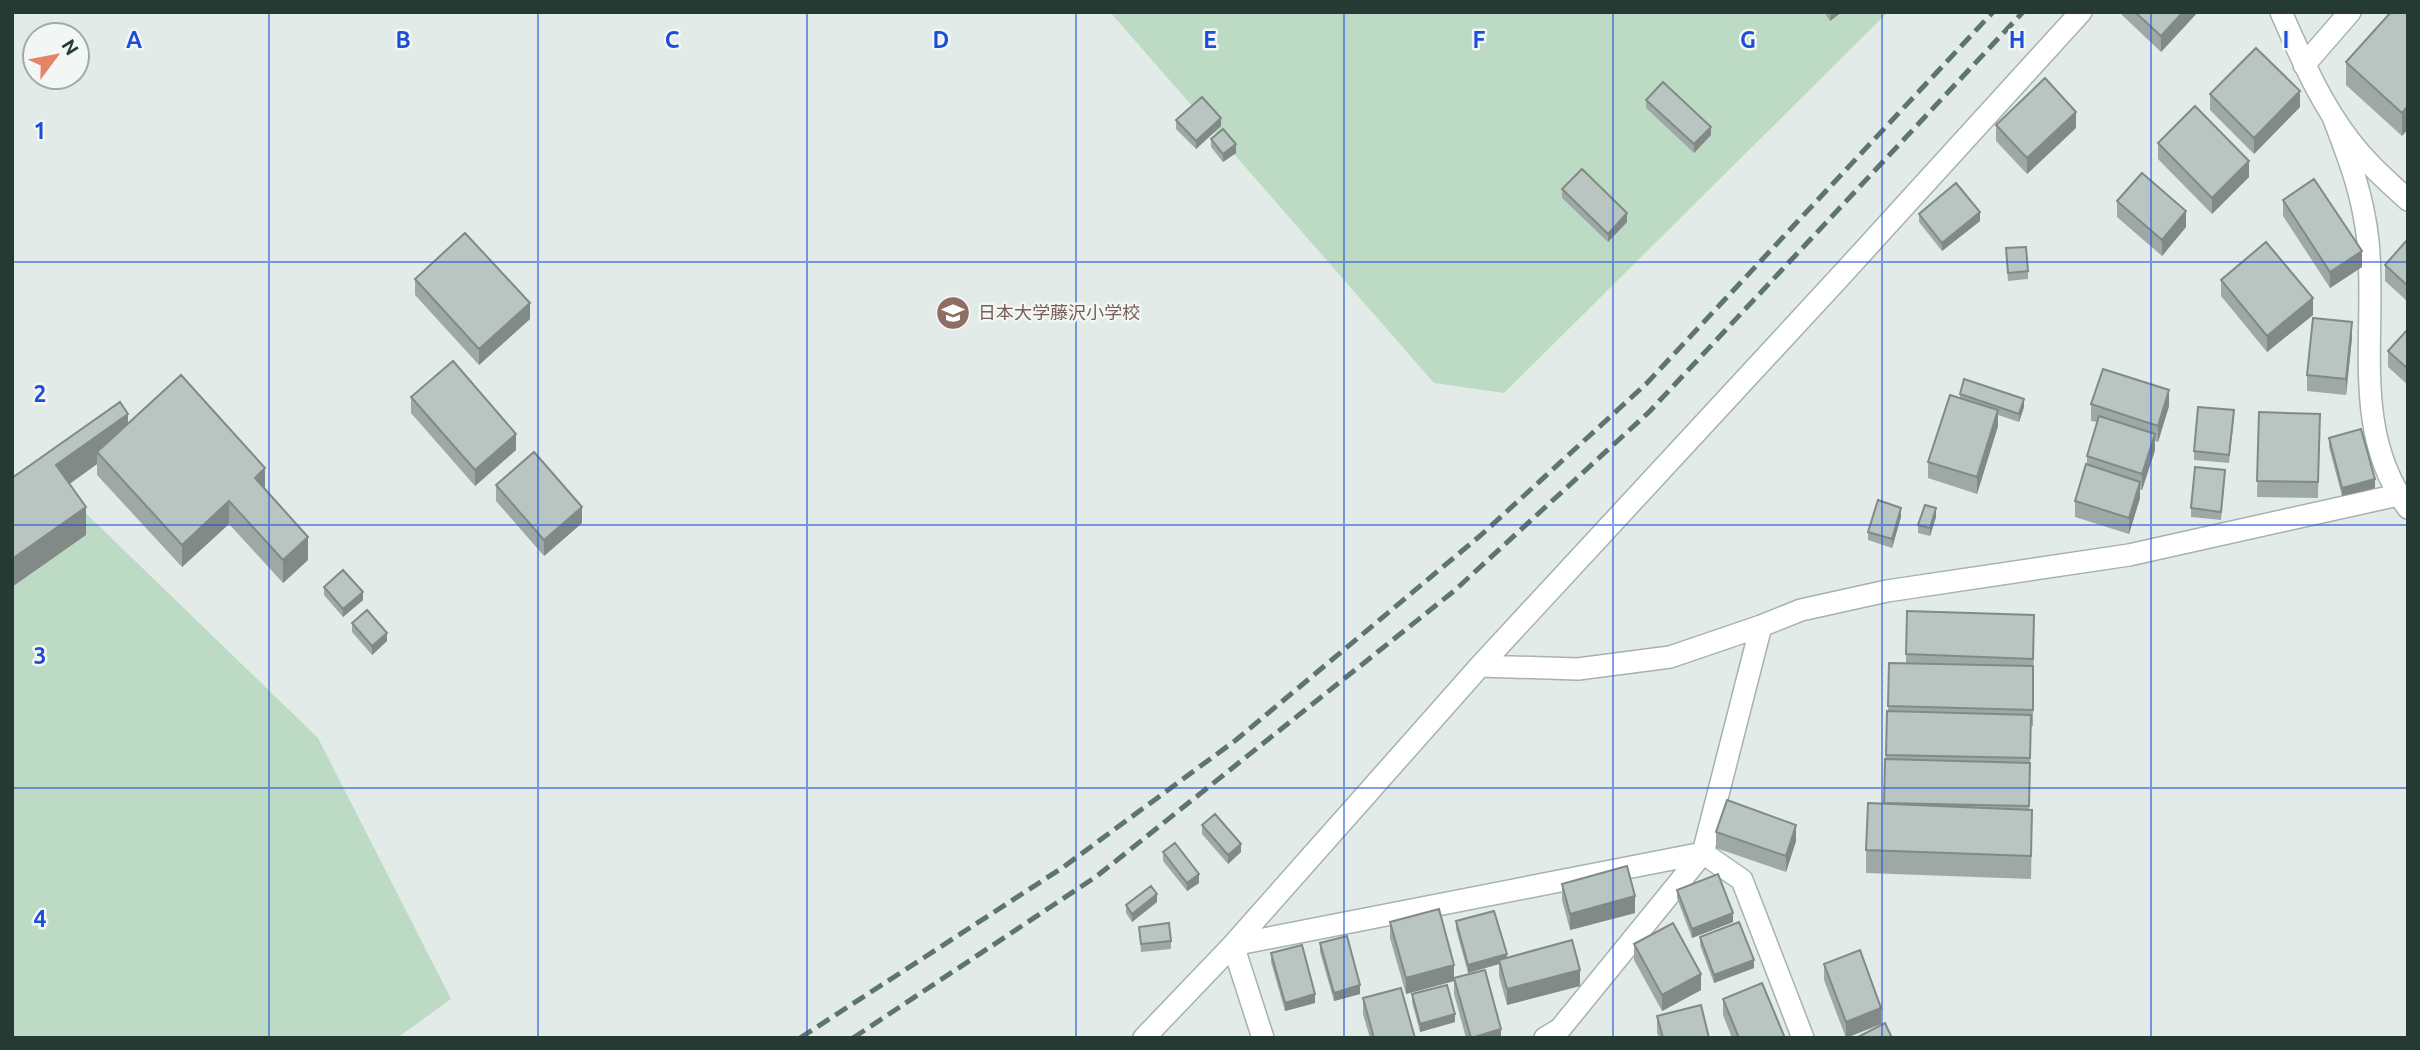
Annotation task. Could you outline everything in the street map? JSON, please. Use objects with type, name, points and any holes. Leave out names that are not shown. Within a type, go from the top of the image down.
[{"type":"street","points":[[1144,1038],[1233,945],[1479,666],[1838,280],[2081,12]]},
{"type":"street","points":[[1479,666],[1578,669],[1670,657],[1801,610],[1887,591],[2129,555],[2403,502],[2382,461],[2369,396],[2368,243],[2359,186],[2333,117],[2304,65],[2281,12]]},
{"type":"street","points":[[2304,65],[2350,12]]},
{"type":"street","points":[[2333,117],[2367,161],[2408,200]]},
{"type":"street","points":[[1545,1038],[1560,1028],[1703,853],[1760,626]]},
{"type":"street","points":[[1233,945],[1703,853],[1742,880],[1803,1038]]},
{"type":"street","points":[[1233,945],[1263,1038]]},
{"type":"green space","points":[[1110,12],[1888,12],[1504,393],[1434,383]]},
{"type":"green space","points":[[68,496],[318,738],[451,999],[397,1038],[12,1038],[12,533]]},
{"type":"building","points":[[2135,12],[2183,12],[2161,36]]},
{"type":"building","points":[[2391,12],[2408,12],[2408,106],[2402,113],[2346,62]]},
{"type":"building","points":[[2256,48],[2300,91],[2254,138],[2210,94]]},
{"type":"building","points":[[2045,78],[2076,112],[2027,158],[1996,125]]},
{"type":"building","points":[[1663,82],[1711,127],[1694,144],[1646,100]]},
{"type":"building","points":[[1202,97],[1221,118],[1196,141],[1176,120]]},
{"type":"building","points":[[2195,106],[2249,161],[2212,198],[2158,143]]},
{"type":"building","points":[[1223,129],[1236,144],[1223,154],[1211,139]]},
{"type":"building","points":[[1582,169],[1627,213],[1608,234],[1562,189]]},
{"type":"building","points":[[2142,173],[2186,211],[2162,240],[2117,201]]},
{"type":"building","points":[[2314,179],[2362,251],[2330,272],[2283,200]]},
{"type":"building","points":[[1956,183],[1980,212],[1942,243],[1919,214]]},
{"type":"building","points":[[465,233],[530,303],[479,349],[415,279]]},
{"type":"building","points":[[2408,239],[2408,286],[2385,265]]},
{"type":"building","points":[[2266,242],[2313,298],[2267,336],[2221,280]]},
{"type":"building","points":[[2026,247],[2028,271],[2008,273],[2006,248]]},
{"type":"building","points":[[2313,318],[2352,322],[2346,379],[2307,375]]},
{"type":"building","points":[[2408,329],[2408,369],[2388,351]]},
{"type":"building","points":[[453,361],[516,434],[475,470],[411,397]]},
{"type":"building","points":[[2103,369],[2169,390],[2158,426],[2091,404]]},
{"type":"building","points":[[181,375],[265,468],[255,478],[308,537],[283,560],[229,501],[182,545],[97,452]]},
{"type":"building","points":[[1964,379],[2024,399],[2019,414],[1960,394]]},
{"type":"building","points":[[1950,395],[1998,410],[1977,477],[1928,462]]},
{"type":"building","points":[[120,402],[128,414],[56,465],[86,507],[12,559],[12,478]]},
{"type":"building","points":[[2198,407],[2234,410],[2229,455],[2194,451]]},
{"type":"building","points":[[2259,412],[2320,414],[2318,482],[2257,481]]},
{"type":"building","points":[[2099,416],[2155,434],[2142,474],[2087,456]]},
{"type":"building","points":[[2361,429],[2375,479],[2342,488],[2329,438]]},
{"type":"building","points":[[534,452],[582,507],[544,540],[496,485]]},
{"type":"building","points":[[2086,464],[2140,482],[2129,518],[2075,501]]},
{"type":"building","points":[[2195,467],[2225,470],[2221,512],[2191,508]]},
{"type":"building","points":[[1878,500],[1901,508],[1892,539],[1868,532]]},
{"type":"building","points":[[1925,505],[1936,508],[1930,528],[1918,525]]},
{"type":"building","points":[[343,570],[363,592],[343,609],[324,587]]},
{"type":"building","points":[[367,610],[387,633],[372,646],[352,623]]},
{"type":"building","points":[[1907,611],[2034,615],[2033,659],[1906,654]]},
{"type":"building","points":[[1889,663],[2033,666],[2033,710],[1888,706]]},
{"type":"building","points":[[1887,711],[2031,715],[2030,758],[1886,755]]},
{"type":"building","points":[[1885,759],[2030,763],[2029,806],[1884,803]]},
{"type":"building","points":[[1727,800],[1796,825],[1786,856],[1716,832]]},
{"type":"building","points":[[1868,803],[2032,810],[2031,856],[1866,850]]},
{"type":"building","points":[[1215,814],[1241,844],[1228,855],[1202,825]]},
{"type":"building","points":[[1175,843],[1199,874],[1187,883],[1163,852]]},
{"type":"building","points":[[1627,866],[1635,896],[1570,914],[1562,884]]},
{"type":"building","points":[[1718,874],[1733,913],[1692,929],[1677,890]]},
{"type":"building","points":[[1151,886],[1157,894],[1132,914],[1126,905]]},
{"type":"building","points":[[1439,909],[1454,965],[1406,978],[1390,922]]},
{"type":"building","points":[[1494,911],[1507,954],[1468,965],[1456,921]]},
{"type":"building","points":[[1739,922],[1754,960],[1714,975],[1700,937]]},
{"type":"building","points":[[1169,923],[1171,941],[1141,944],[1139,927]]},
{"type":"building","points":[[1673,923],[1701,974],[1662,995],[1634,944]]},
{"type":"building","points":[[1347,936],[1360,985],[1334,993],[1320,943]]},
{"type":"building","points":[[1572,940],[1580,970],[1507,989],[1499,960]]},
{"type":"building","points":[[1302,945],[1315,994],[1285,1003],[1271,953]]},
{"type":"building","points":[[1860,950],[1881,1008],[1846,1022],[1824,964]]},
{"type":"building","points":[[1485,970],[1501,1029],[1471,1038],[1454,978]]},
{"type":"building","points":[[1762,983],[1785,1038],[1739,1038],[1723,999]]},
{"type":"building","points":[[1447,985],[1455,1014],[1420,1024],[1412,994]]},
{"type":"building","points":[[1401,988],[1415,1038],[1374,1038],[1363,998]]},
{"type":"building","points":[[1701,1005],[1709,1038],[1663,1038],[1657,1016]]},
{"type":"building","points":[[1885,1023],[1892,1038],[1856,1038]]},
{"type":"railway","points":[[800,1038],[1062,868],[1236,740],[1481,535],[1646,384],[1993,12]]},
{"type":"railway","points":[[853,1038],[1097,876],[1454,591],[1649,412],[2023,12]]},
{"type":"place","name":"日本大学藤沢小学校","points":[[953,313]]}]
